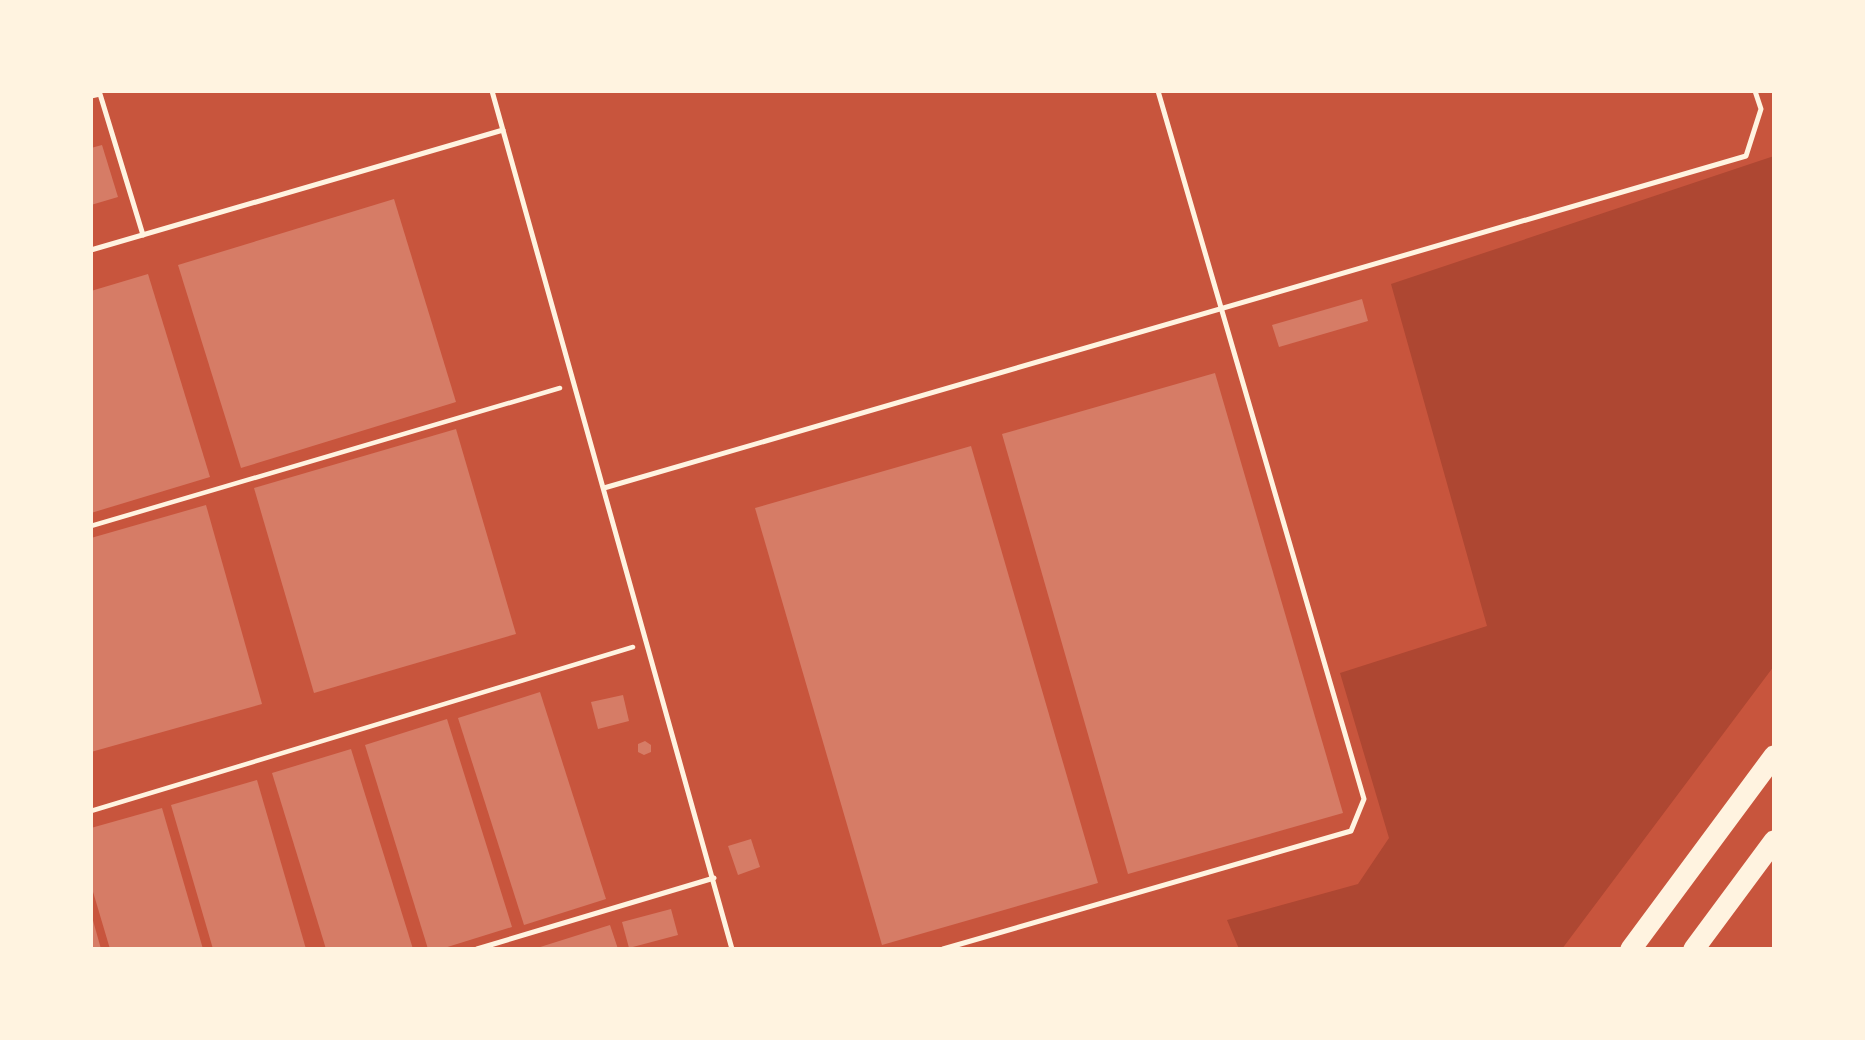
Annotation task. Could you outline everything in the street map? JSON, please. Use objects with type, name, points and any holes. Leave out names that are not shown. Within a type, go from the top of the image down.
[{"type":"highway","points":[[1631,949],[1774,756]]},
{"type":"highway","points":[[1694,949],[1774,841]]},
{"type":"lane","points":[[492,91],[732,949]]},
{"type":"lane","points":[[943,949],[1351,831],[1364,799],[1158,91]]},
{"type":"lane","points":[[604,488],[1746,156],[1760,109],[1755,91]]},
{"type":"lane","points":[[91,96],[100,94],[143,235]]},
{"type":"lane","points":[[91,250],[503,130]]},
{"type":"lane","points":[[477,949],[714,878]]},
{"type":"path","points":[[91,526],[575,384]]},
{"type":"path","points":[[91,811],[648,642]]},
{"type":"shaded area","points":[[1774,156],[1774,666],[1562,949],[1239,949],[1227,920],[1358,884],[1389,838],[1340,673],[1487,626],[1391,284]]},
{"type":"building","points":[[102,145],[118,197],[91,205],[91,148]]},
{"type":"building","points":[[394,199],[456,402],[241,468],[178,265]]},
{"type":"building","points":[[148,274],[210,477],[91,513],[91,291]]},
{"type":"building","points":[[1362,299],[1368,321],[1279,347],[1272,325]]},
{"type":"building","points":[[1215,373],[1343,813],[1128,874],[1002,434]]},
{"type":"building","points":[[456,429],[516,634],[314,693],[254,488]]},
{"type":"building","points":[[971,446],[1098,883],[882,945],[755,508]]},
{"type":"building","points":[[206,505],[262,704],[91,752],[91,538]]},
{"type":"building","points":[[540,692],[606,899],[524,925],[458,718]]},
{"type":"building","points":[[623,695],[629,721],[598,729],[591,702]]},
{"type":"building","points":[[447,719],[512,927],[441,949],[428,949],[365,745]]},
{"type":"building","points":[[645,741],[651,745],[651,752],[644,755],[638,752],[638,744]]},
{"type":"building","points":[[351,749],[413,949],[326,949],[272,773]]},
{"type":"building","points":[[257,780],[306,949],[213,949],[171,805]]},
{"type":"building","points":[[162,808],[203,949],[110,949],[91,885],[91,828]]},
{"type":"building","points":[[751,839],[760,867],[738,875],[728,846]]},
{"type":"building","points":[[671,909],[678,935],[629,948],[622,922]]},
{"type":"building","points":[[92,917],[101,949],[91,949]]},
{"type":"building","points":[[610,925],[618,949],[537,949],[537,948]]}]
